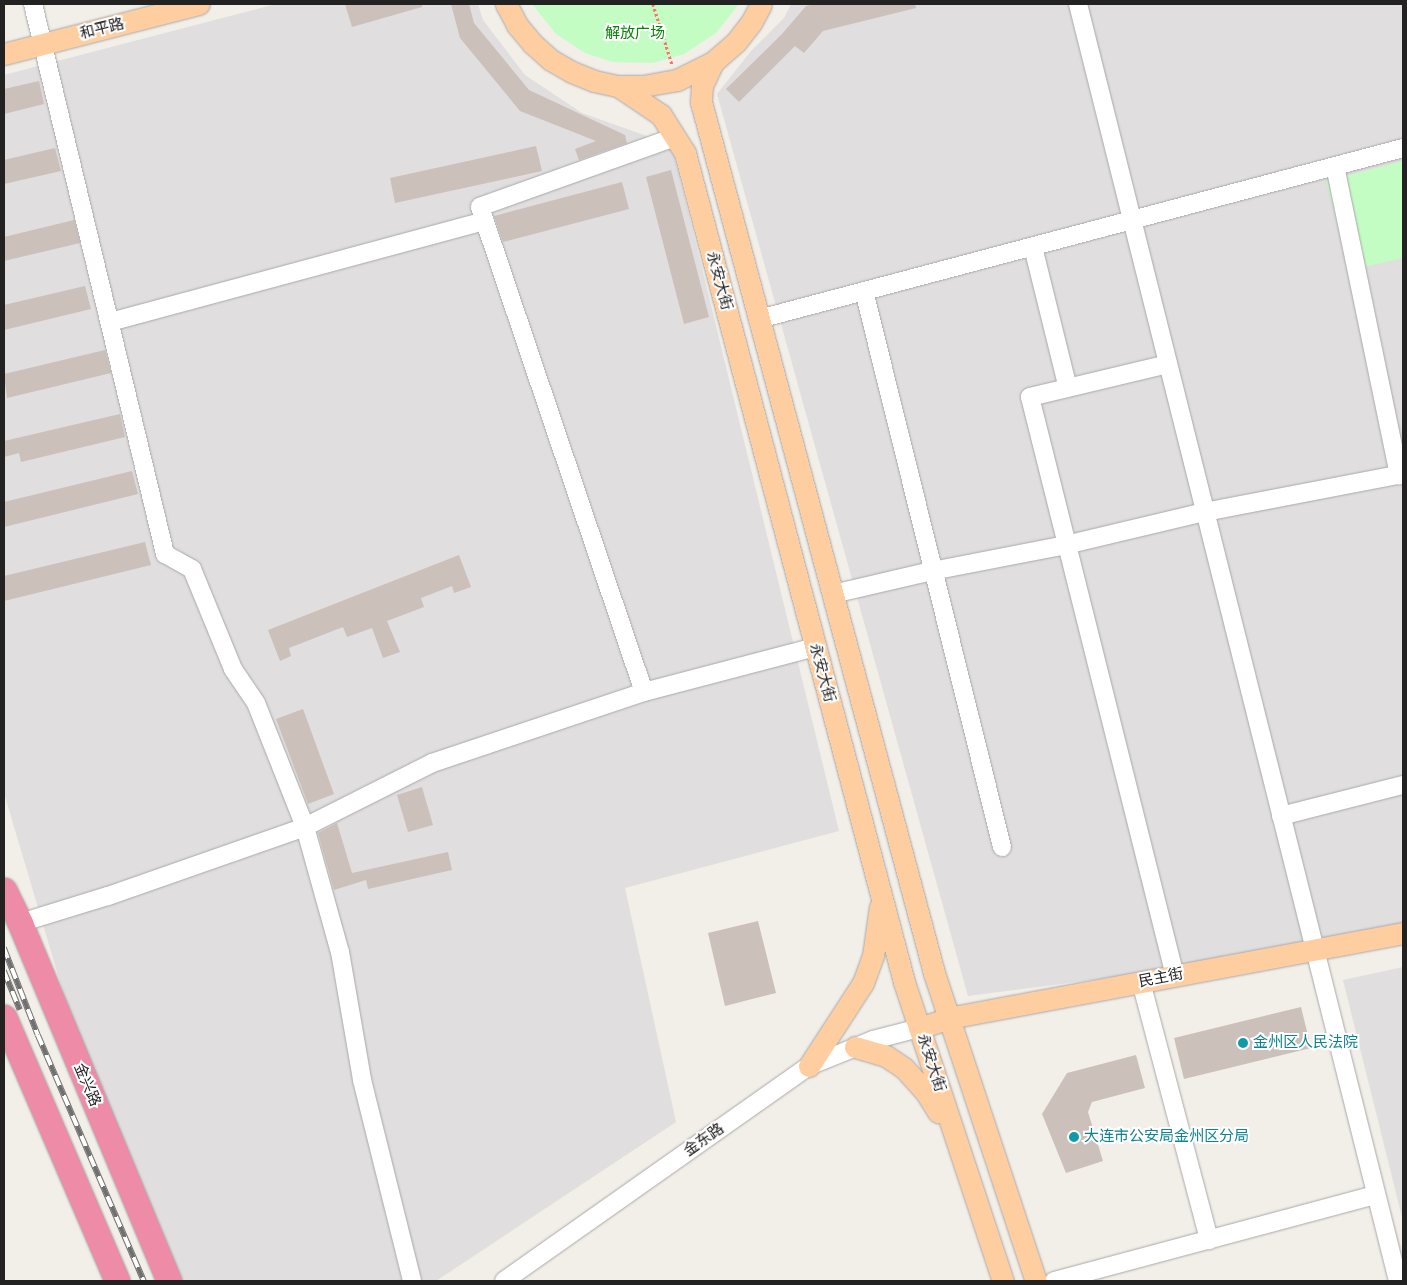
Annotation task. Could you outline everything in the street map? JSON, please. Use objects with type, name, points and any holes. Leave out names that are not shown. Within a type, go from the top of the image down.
[{"type":"highway","name":"金兴路","points":[[4,890],[20,924],[169,1281]]},
{"type":"highway","points":[[4,1017],[117,1281]]},
{"type":"main road","name":"和平路","points":[[4,54],[200,4]]},
{"type":"main road","points":[[506,4],[528,37],[551,60],[572,72],[594,81],[618,86],[642,86],[677,80],[713,62],[736,42],[751,23],[761,4]]},
{"type":"main road","name":"永安大街","points":[[713,62],[702,86],[701,102],[934,973],[1036,1281]]},
{"type":"main road","name":"永安大街","points":[[618,86],[661,115],[685,153],[904,982],[1003,1281]]},
{"type":"main road","points":[[809,1066],[863,982],[873,956],[882,897]]},
{"type":"main road","name":"民主街","points":[[919,1028],[949,1018],[1403,933]]},
{"type":"main road","points":[[855,1048],[886,1056],[904,1068],[925,1091],[957,1141]]},
{"type":"street","points":[[33,4],[165,554],[192,569],[232,669],[256,703],[305,827],[340,952],[362,1080],[412,1281]]},
{"type":"street","points":[[1078,4],[1398,1281]]},
{"type":"street","points":[[644,692],[480,207],[675,137]]},
{"type":"street","points":[[759,319],[1403,148]]},
{"type":"street","points":[[833,594],[932,571],[1066,546],[1205,512],[1401,474],[1335,166]]},
{"type":"street","points":[[110,322],[485,221]]},
{"type":"street","points":[[1033,247],[1068,388]]},
{"type":"street","points":[[864,291],[1002,847]]},
{"type":"street","points":[[1168,364],[1030,397],[1175,976]]},
{"type":"street","points":[[20,924],[108,896],[305,827],[432,763],[644,692],[816,647]]},
{"type":"street","points":[[1281,816],[1403,785]]},
{"type":"street","points":[[1141,982],[1209,1240]]},
{"type":"street","name":"金东路","points":[[504,1281],[809,1066],[855,1048],[919,1028]]},
{"type":"street","points":[[1054,1281],[1376,1195]]},
{"type":"path","points":[[653,4],[677,80]]},
{"type":"shaded area","points":[[276,4],[478,4],[483,20],[525,75],[582,113],[672,145],[839,831],[625,888],[676,1122],[436,1281],[179,1281],[71,1019],[4,793],[4,75]]},
{"type":"shaded area","points":[[791,4],[1403,4],[1403,931],[1323,950],[968,996],[717,94],[751,51],[784,18]]},
{"type":"shaded area","points":[[1403,967],[1403,1221],[1343,980]]},
{"type":"green space","name":"解放广场","points":[[532,4],[739,4],[716,33],[684,54],[653,63],[613,62],[585,53],[556,34]]},
{"type":"green space","points":[[1403,161],[1403,258],[1350,270],[1326,181]]},
{"type":"building","points":[[345,4],[422,4],[422,7],[352,27]]},
{"type":"building","points":[[451,4],[469,4],[474,23],[529,90],[625,135],[627,143],[579,160],[575,149],[596,141],[520,111],[460,38]]},
{"type":"building","points":[[815,4],[915,4],[916,8],[823,31],[804,53],[795,46],[739,102],[726,89],[782,34],[806,6]]},
{"type":"building","points":[[39,81],[44,104],[4,114],[4,89]]},
{"type":"building","points":[[536,146],[542,171],[395,203],[390,178]]},
{"type":"building","points":[[55,148],[61,171],[4,184],[4,160]]},
{"type":"building","points":[[671,170],[709,317],[684,324],[646,177]]},
{"type":"building","points":[[622,182],[629,209],[503,242],[494,216]]},
{"type":"building","points":[[74,220],[80,243],[4,261],[4,237]]},
{"type":"building","points":[[85,286],[91,309],[4,330],[4,305]]},
{"type":"building","points":[[105,350],[111,373],[7,398],[4,374]]},
{"type":"building","points":[[120,414],[125,437],[21,462],[19,453],[4,457],[4,441]]},
{"type":"building","points":[[132,471],[138,494],[4,527],[4,502]]},
{"type":"building","points":[[145,542],[151,565],[4,601],[4,576]]},
{"type":"building","points":[[459,555],[471,587],[454,593],[452,586],[421,598],[424,607],[387,621],[400,652],[383,658],[372,628],[347,637],[343,627],[289,648],[291,656],[280,661],[268,630]]},
{"type":"building","points":[[303,709],[334,794],[308,804],[276,719]]},
{"type":"building","points":[[422,787],[433,825],[408,832],[397,795]]},
{"type":"building","points":[[337,823],[352,873],[448,852],[452,870],[368,889],[366,880],[334,890],[318,833]]},
{"type":"building","points":[[758,921],[776,993],[725,1006],[708,933]]},
{"type":"building","name":"金州区人民法院","points":[[1301,1007],[1311,1048],[1184,1079],[1174,1038]]},
{"type":"building","name":"大连市公安局金州区分局","points":[[1136,1055],[1145,1088],[1092,1102],[1088,1112],[1103,1161],[1066,1173],[1042,1114],[1067,1073]]},
{"type":"railway","points":[[4,948],[38,1035],[144,1281]]},
{"type":"railway","points":[[4,971],[20,1010]]},
{"type":"place","name":"金州区人民法院","points":[[1243,1043]]},
{"type":"place","name":"大连市公安局金州区分局","points":[[1074,1137]]}]
